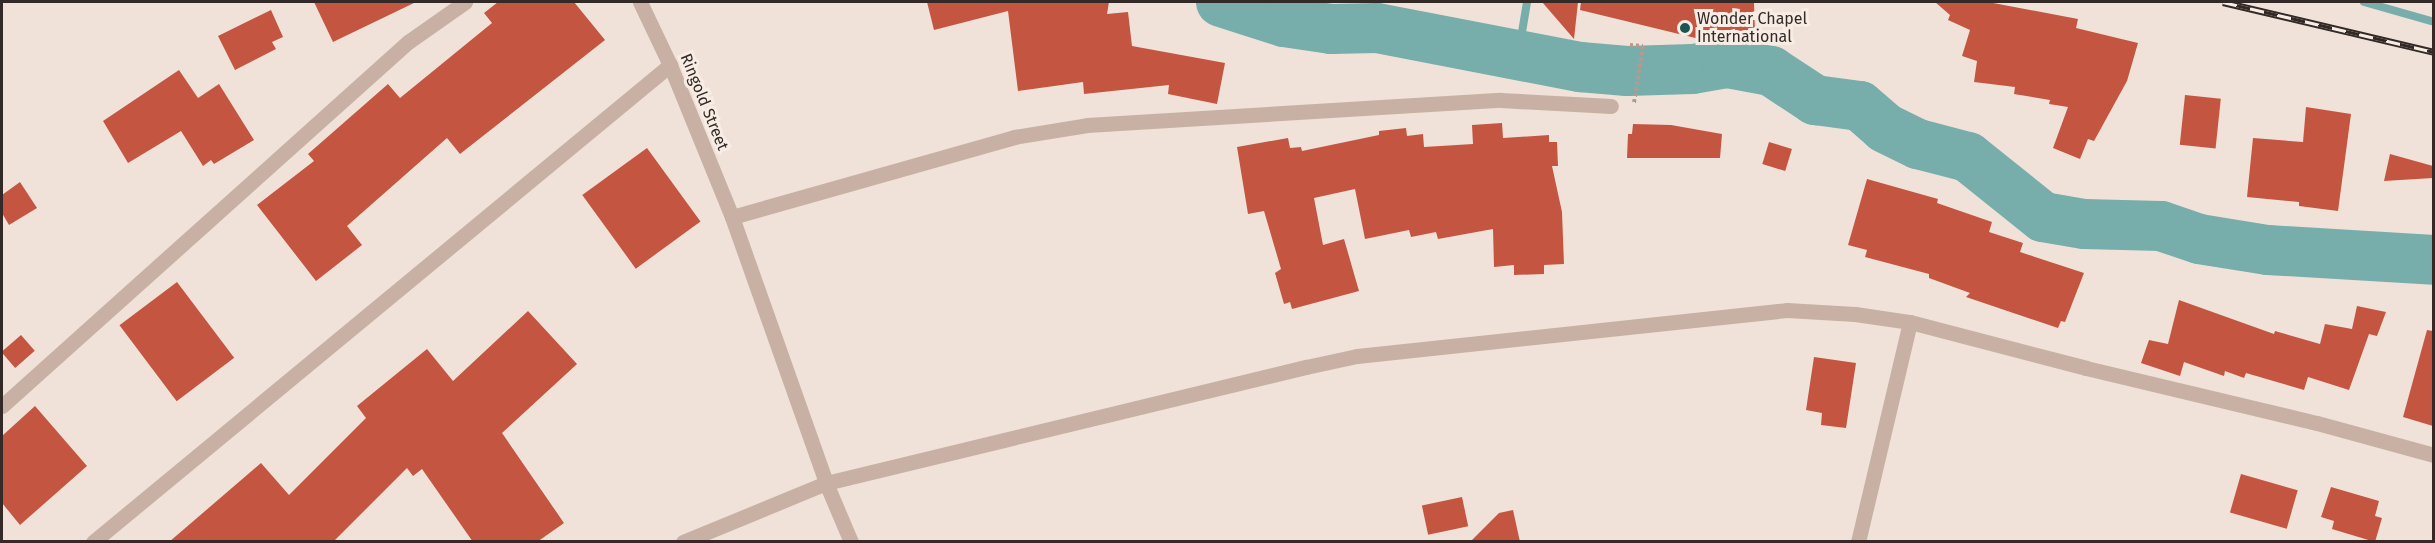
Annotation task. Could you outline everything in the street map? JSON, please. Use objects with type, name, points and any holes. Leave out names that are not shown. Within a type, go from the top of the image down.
[{"type":"street","points":[[2,406],[408,42],[465,2]]},
{"type":"street","name":"Ringold Street","points":[[640,2],[670,65],[732,217],[826,483],[851,542]]},
{"type":"street","points":[[93,542],[670,65]]},
{"type":"street","points":[[732,217],[1014,137],[1087,125],[1500,100],[1611,106]]},
{"type":"street","points":[[683,542],[826,483],[1357,356],[1787,310],[1855,314],[1910,322],[2098,371],[2317,423],[2433,455]]},
{"type":"street","points":[[1858,542],[1910,322]]},
{"type":"path","points":[[1611,106],[1633,107],[1643,46],[1629,45]]},
{"type":"building","points":[[314,2],[416,2],[333,42]]},
{"type":"building","points":[[498,2],[574,2],[605,40],[460,154],[447,138],[347,226],[362,245],[316,281],[257,205],[314,161],[308,154],[388,84],[400,98],[492,23],[484,13]]},
{"type":"building","points":[[927,2],[1109,2],[1107,14],[1128,12],[1132,46],[1225,63],[1217,104],[1168,94],[1169,85],[1084,94],[1083,82],[1018,91],[1008,11],[934,30]]},
{"type":"building","points":[[1542,2],[1578,2],[1574,39]]},
{"type":"building","name":"Wonder Chapel International","points":[[1581,2],[1754,2],[1755,34],[1713,36],[1712,42],[1580,10]]},
{"type":"building","points":[[1935,2],[1988,2],[2078,19],[2076,28],[2138,43],[2127,81],[2094,141],[2088,139],[2080,159],[2053,148],[2068,107],[2049,104],[2050,100],[2014,94],[2015,87],[1974,82],[1977,61],[1962,56],[1970,30],[1948,20],[1950,15]]},
{"type":"building","points":[[271,10],[283,37],[272,42],[276,49],[235,70],[218,36]]},
{"type":"building","points":[[179,70],[198,98],[219,84],[254,140],[214,164],[211,160],[203,166],[181,131],[128,163],[103,121]]},
{"type":"building","points":[[2185,95],[2221,99],[2216,148],[2180,145]]},
{"type":"building","points":[[2306,107],[2351,114],[2338,211],[2299,206],[2299,202],[2247,197],[2253,138],[2303,142]]},
{"type":"building","points":[[1502,123],[1503,138],[1549,135],[1549,142],[1557,142],[1558,166],[1552,166],[1562,212],[1564,264],[1544,265],[1544,274],[1514,275],[1514,265],[1494,267],[1493,229],[1438,239],[1436,232],[1411,237],[1409,230],[1365,239],[1355,189],[1314,198],[1323,245],[1344,239],[1359,291],[1292,309],[1290,302],[1284,304],[1275,273],[1281,269],[1264,211],[1248,214],[1237,147],[1288,138],[1290,148],[1301,147],[1302,151],[1379,135],[1379,131],[1406,128],[1407,136],[1423,134],[1424,147],[1473,144],[1472,125]]},
{"type":"building","points":[[1633,124],[1671,125],[1722,134],[1720,158],[1627,158],[1628,134],[1632,134]]},
{"type":"building","points":[[1769,142],[1792,149],[1785,171],[1762,164]]},
{"type":"building","points":[[647,148],[700,222],[636,269],[582,195]]},
{"type":"building","points":[[2390,154],[2433,166],[2433,178],[2384,181]]},
{"type":"building","points":[[1867,179],[1938,199],[1937,203],[1992,222],[1989,232],[2023,243],[2020,252],[2084,273],[2065,322],[2061,321],[2058,328],[1966,297],[1970,293],[1929,278],[1929,274],[1865,257],[1867,250],[1848,245]]},
{"type":"building","points":[[20,182],[37,208],[9,225],[2,213],[2,195]]},
{"type":"building","points":[[177,282],[234,358],[177,401],[119,325]]},
{"type":"building","points":[[2179,300],[2274,334],[2275,331],[2320,344],[2325,324],[2352,329],[2357,306],[2386,312],[2377,336],[2369,334],[2349,390],[2308,377],[2304,390],[2246,373],[2244,378],[2225,371],[2224,376],[2184,362],[2180,376],[2141,363],[2149,340],[2168,344]]},
{"type":"building","points":[[528,311],[577,364],[502,433],[564,523],[537,542],[473,542],[422,469],[413,476],[407,468],[333,542],[169,542],[261,463],[289,495],[366,418],[357,406],[427,349],[453,381]]},
{"type":"building","points":[[2427,330],[2433,331],[2433,426],[2403,417]]},
{"type":"building","points":[[21,335],[35,351],[15,368],[2,352]]},
{"type":"building","points":[[1814,357],[1856,363],[1846,428],[1821,425],[1822,413],[1806,410]]},
{"type":"building","points":[[35,406],[87,466],[20,525],[2,503],[2,436]]},
{"type":"building","points":[[2241,474],[2298,490],[2287,529],[2230,512]]},
{"type":"building","points":[[2331,487],[2379,501],[2375,516],[2382,518],[2375,542],[2332,529],[2334,521],[2321,517]]},
{"type":"building","points":[[1462,497],[1468,526],[1428,535],[1422,506]]},
{"type":"building","points":[[1513,510],[1520,542],[1470,542],[1499,513]]},
{"type":"waterway","points":[[1221,2],[1284,22],[1331,29],[1377,28],[1580,67],[1627,71],[1693,69],[1727,63],[1771,71],[1815,100],[1860,106],[1885,128],[1918,144],[1968,157],[2043,217],[2084,224],[2161,226],[2199,239],[2268,250],[2434,260]]},
{"type":"waterway","points":[[1518,56],[1527,2]]},
{"type":"waterway","points":[[2364,2],[2434,22]]},
{"type":"railway","points":[[2223,2],[2434,52]]},
{"type":"place","name":"Wonder Chapel International","points":[[1685,28]]}]
